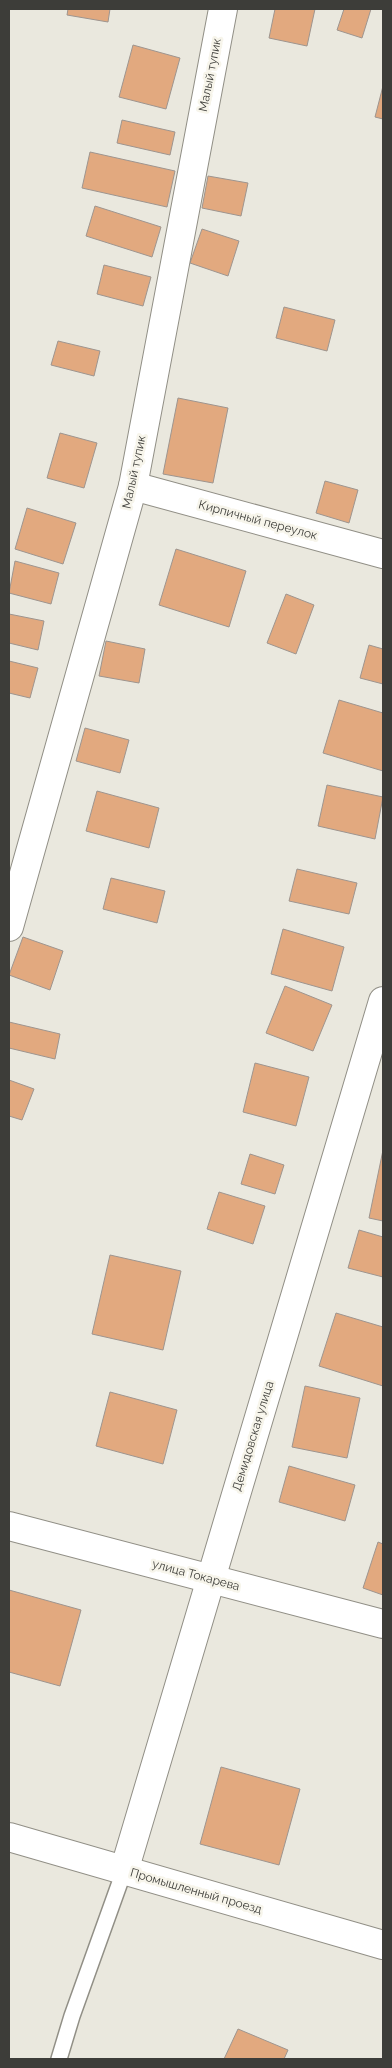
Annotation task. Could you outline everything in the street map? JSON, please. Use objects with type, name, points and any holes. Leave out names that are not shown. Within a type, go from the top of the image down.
[{"type":"street","name":"Малый тупик","points":[[9,928],[133,486],[223,9]]},
{"type":"street","name":"Кирпичный переулок","points":[[133,486],[383,554]]},
{"type":"street","name":"Демидовская улица","points":[[124,1871],[383,1001]]},
{"type":"street","name":"улица Токарева","points":[[9,1526],[383,1624]]},
{"type":"street","name":"Промышленный проезд","points":[[9,1837],[383,1945]]},
{"type":"lane","points":[[59,2059],[72,2016],[124,1871]]},
{"type":"building","points":[[68,9],[110,9],[108,22],[67,15]]},
{"type":"building","points":[[275,9],[315,9],[307,46],[269,38]]},
{"type":"building","points":[[344,9],[371,9],[362,38],[337,30]]},
{"type":"building","points":[[133,45],[180,58],[166,109],[119,97]]},
{"type":"building","points":[[383,86],[383,119],[375,117]]},
{"type":"building","points":[[122,120],[175,132],[170,155],[117,143]]},
{"type":"building","points":[[90,152],[175,171],[167,207],[82,188]]},
{"type":"building","points":[[208,176],[248,183],[241,216],[202,208]]},
{"type":"building","points":[[95,206],[161,227],[152,257],[86,236]]},
{"type":"building","points":[[202,229],[239,241],[228,276],[190,263]]},
{"type":"building","points":[[104,265],[151,277],[143,306],[97,294]]},
{"type":"building","points":[[284,307],[335,320],[327,351],[276,338]]},
{"type":"building","points":[[58,341],[100,351],[94,376],[51,365]]},
{"type":"building","points":[[178,398],[228,408],[213,483],[163,474]]},
{"type":"building","points":[[60,433],[97,443],[84,488],[47,478]]},
{"type":"building","points":[[325,481],[358,490],[349,523],[316,513]]},
{"type":"building","points":[[27,508],[76,523],[63,564],[15,549]]},
{"type":"building","points":[[176,549],[246,571],[229,627],[159,605]]},
{"type":"building","points":[[15,561],[59,573],[51,604],[9,593]]},
{"type":"building","points":[[286,594],[314,605],[296,654],[267,643]]},
{"type":"building","points":[[9,614],[44,621],[38,650],[9,643]]},
{"type":"building","points":[[106,641],[145,649],[139,683],[99,676]]},
{"type":"building","points":[[369,645],[383,649],[383,684],[360,678]]},
{"type":"building","points":[[9,661],[38,668],[30,698],[9,693]]},
{"type":"building","points":[[339,700],[383,713],[383,771],[323,753]]},
{"type":"building","points":[[85,728],[129,740],[120,773],[76,761]]},
{"type":"building","points":[[327,785],[383,797],[375,839],[318,826]]},
{"type":"building","points":[[97,791],[159,808],[149,848],[86,831]]},
{"type":"building","points":[[297,869],[357,883],[349,914],[289,901]]},
{"type":"building","points":[[111,878],[165,891],[157,923],[103,909]]},
{"type":"building","points":[[283,929],[344,947],[332,991],[271,974]]},
{"type":"building","points":[[23,937],[63,951],[50,990],[9,975]]},
{"type":"building","points":[[285,986],[332,1005],[313,1051],[266,1033]]},
{"type":"building","points":[[9,1022],[60,1034],[55,1059],[9,1048]]},
{"type":"building","points":[[255,1063],[309,1077],[296,1126],[243,1112]]},
{"type":"building","points":[[9,1080],[34,1089],[22,1120],[9,1116]]},
{"type":"building","points":[[383,1150],[383,1221],[369,1218]]},
{"type":"building","points":[[250,1154],[284,1165],[275,1194],[241,1184]]},
{"type":"building","points":[[219,1192],[265,1206],[253,1244],[207,1229]]},
{"type":"building","points":[[359,1230],[383,1237],[383,1277],[348,1268]]},
{"type":"building","points":[[110,1255],[181,1271],[163,1350],[92,1334]]},
{"type":"building","points":[[336,1313],[383,1327],[383,1386],[319,1366]]},
{"type":"building","points":[[305,1386],[360,1398],[347,1458],[292,1447]]},
{"type":"building","points":[[110,1392],[177,1410],[163,1464],[96,1446]]},
{"type":"building","points":[[289,1466],[355,1485],[345,1521],[279,1502]]},
{"type":"building","points":[[378,1542],[383,1544],[383,1595],[363,1588]]},
{"type":"building","points":[[9,1590],[81,1610],[60,1686],[9,1672]]},
{"type":"building","points":[[221,1767],[300,1789],[279,1865],[200,1844]]},
{"type":"building","points":[[238,2029],[288,2050],[284,2059],[224,2059]]}]
